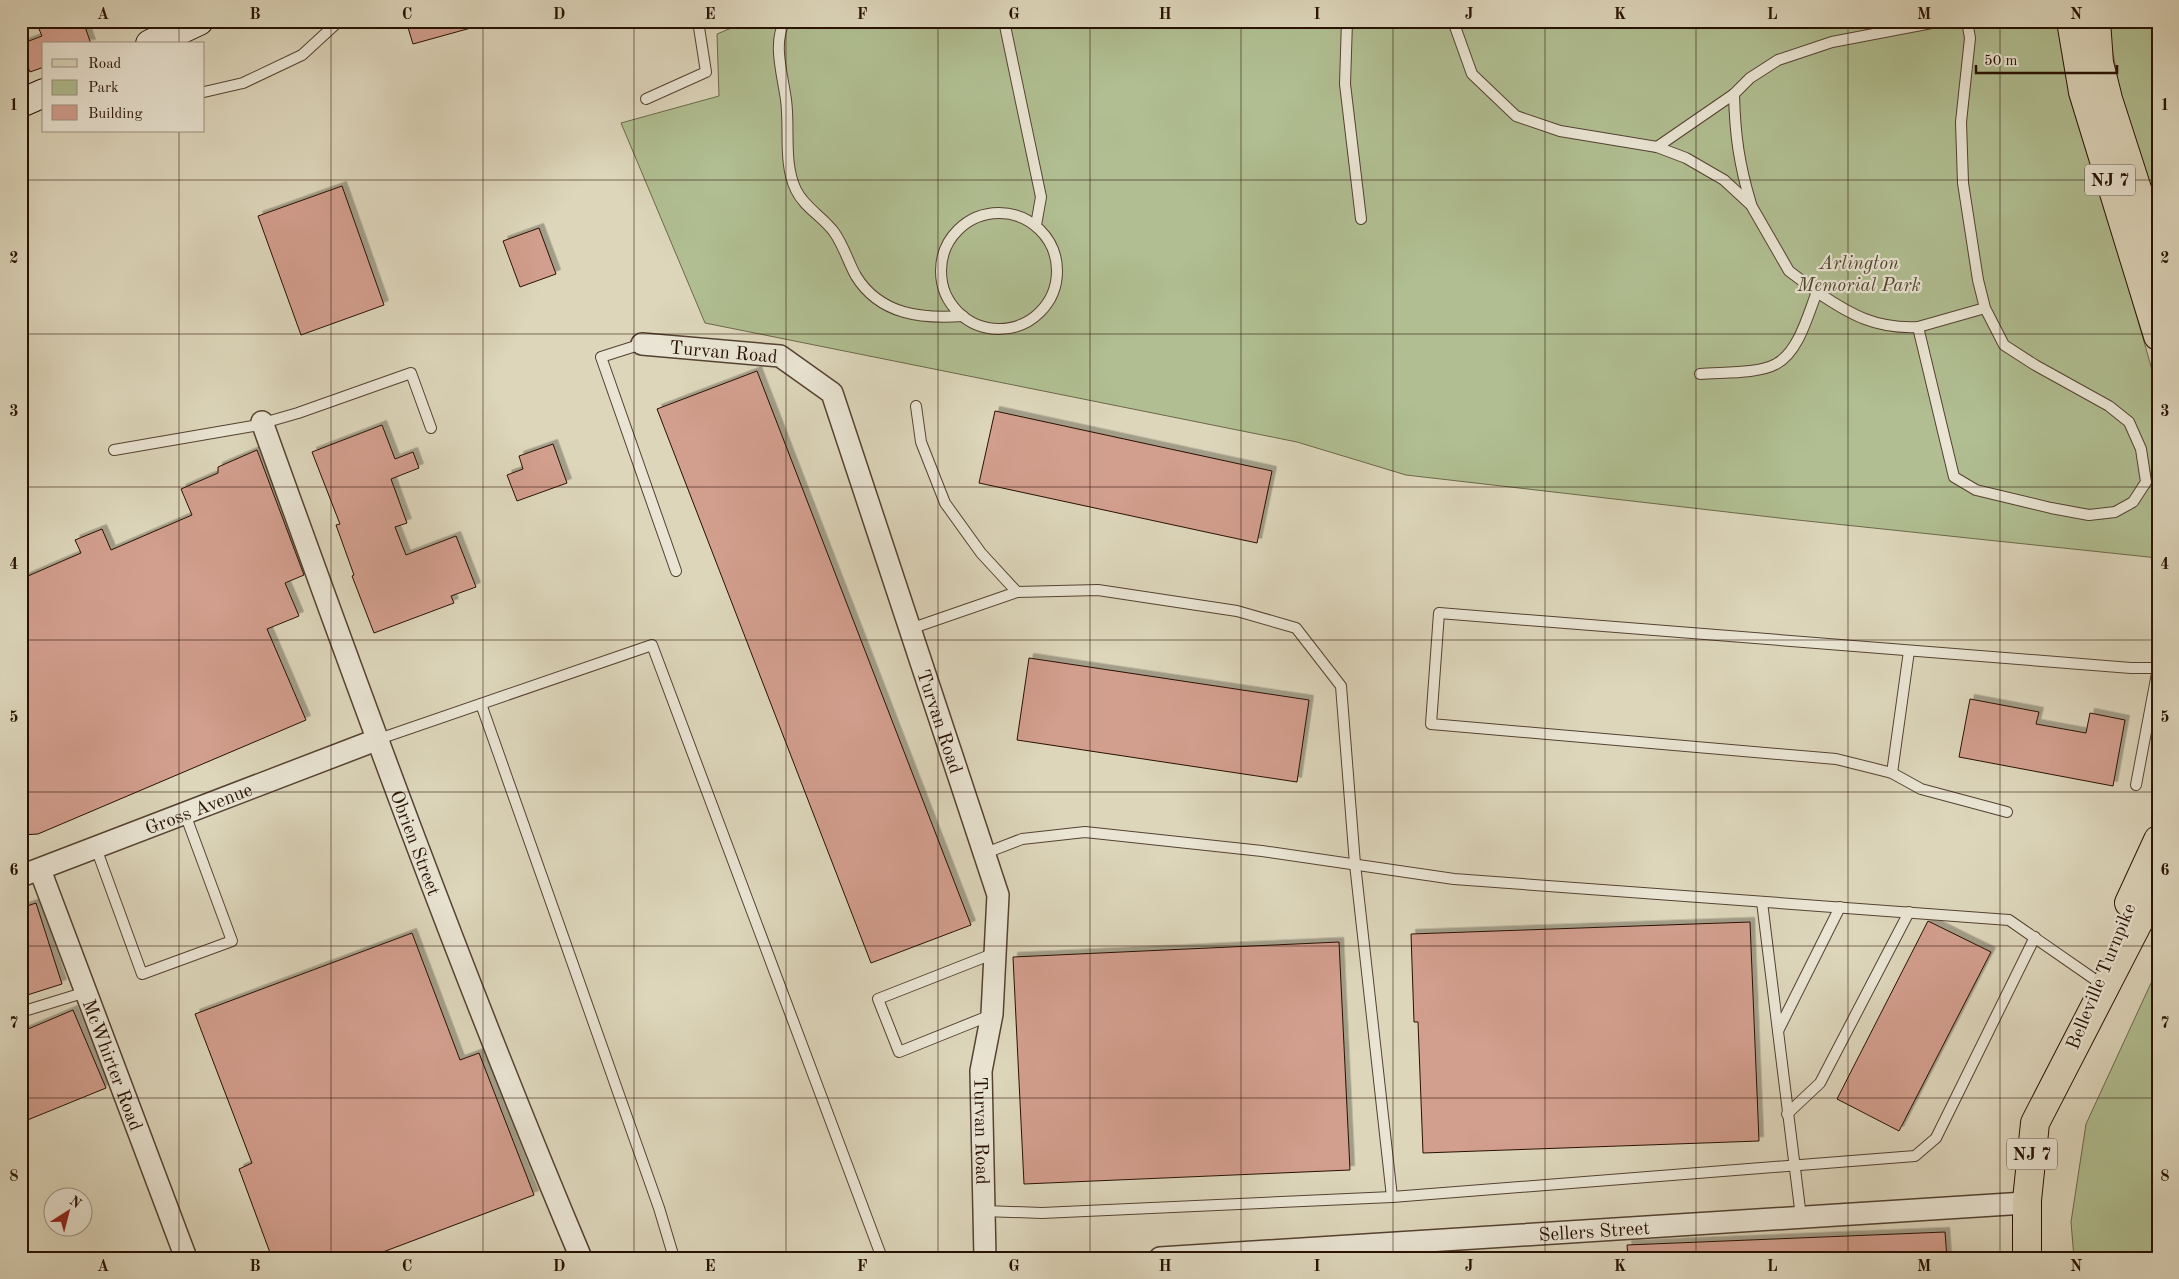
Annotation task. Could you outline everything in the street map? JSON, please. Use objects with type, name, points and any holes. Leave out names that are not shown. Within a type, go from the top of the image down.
[{"type":"main road","points":[[154,42],[199,21]]},
{"type":"main road","name":"NJ 7","points":[[2071,21],[2083,92],[2158,336]]},
{"type":"main road","name":"NJ 7","points":[[2096,21],[2100,62],[2108,99],[2158,254]]},
{"type":"main road","points":[[21,103],[42,94]]},
{"type":"main road","name":"Belleville Turnpike","points":[[2067,1058],[2120,923],[2158,840]]},
{"type":"main road","name":"Belleville Turnpike","points":[[2027,1258],[2027,1200],[2035,1123],[2158,884]]},
{"type":"street","name":"Turvan Road","points":[[642,344],[780,356],[832,393],[982,854],[998,895],[992,1014],[981,1071],[985,1258]]},
{"type":"street","name":"Obrien Street","points":[[262,422],[376,740],[532,1141],[581,1258]]},
{"type":"street","name":"Gross Avenue","points":[[31,873],[376,740]]},
{"type":"street","name":"McWhirter Road","points":[[31,873],[86,992],[186,1258]]},
{"type":"street","name":"Sellers Street","points":[[1160,1258],[2025,1203],[2027,1200]]},
{"type":"lane","points":[[205,92],[243,83],[302,55],[339,21]]},
{"type":"lane","points":[[646,100],[706,72],[698,21]]},
{"type":"lane","points":[[785,21],[779,40],[788,111],[788,162],[796,190],[833,230],[846,251],[855,275],[868,293],[892,308],[913,316],[936,318],[963,316]]},
{"type":"lane","points":[[1004,21],[1041,196],[1036,225]]},
{"type":"lane","points":[[1452,21],[1472,74],[1516,116],[1560,131],[1657,147],[1686,158],[1724,180],[1751,205]]},
{"type":"lane","points":[[1657,147],[1734,94],[1750,78],[1778,60],[1832,42],[1942,21]]},
{"type":"lane","points":[[1918,327],[1954,477],[1976,490],[2001,498],[2089,515],[2114,512],[2134,502],[2146,482],[2141,449],[2128,422],[2109,406],[2035,365],[2004,345],[1986,308],[1978,280],[1963,183],[1961,122],[1970,38],[1967,21]]},
{"type":"lane","points":[[1346,22],[1345,84],[1361,218]]},
{"type":"lane","points":[[1734,94],[1735,139],[1741,171],[1751,205],[1789,271],[1851,315],[1898,328],[1918,327],[1986,308]]},
{"type":"lane","points":[[991,212],[1012,213],[1030,220],[1036,225],[1046,234],[1056,252],[1058,272],[1054,292],[1044,310],[1028,323],[1008,329],[988,328],[971,322],[956,311],[946,296],[941,278],[941,260],[948,242],[958,228],[974,218],[991,212]]},
{"type":"lane","points":[[1700,374],[1760,369],[1777,364],[1793,348],[1817,292]]},
{"type":"lane","points":[[642,344],[601,357],[676,571]]},
{"type":"lane","points":[[114,450],[262,422],[298,413],[411,374],[431,428]]},
{"type":"lane","points":[[916,406],[920,442],[945,503],[981,553],[1017,592]]},
{"type":"lane","points":[[910,629],[1017,592],[1098,590],[1237,611],[1296,628],[1341,686],[1355,864],[1392,1197]]},
{"type":"lane","points":[[2007,812],[1921,789],[1892,773],[1836,759],[1431,724],[1439,614],[2131,668],[2158,668],[2136,785]]},
{"type":"lane","points":[[376,740],[652,645],[882,1258]]},
{"type":"lane","points":[[1892,773],[1909,651]]},
{"type":"lane","points":[[481,704],[659,1208],[674,1258]]},
{"type":"lane","points":[[96,848],[142,974],[232,941],[185,814]]},
{"type":"lane","points":[[982,854],[1022,839],[1085,832],[1262,851],[1454,879],[2009,920],[2097,981]]},
{"type":"lane","points":[[1762,902],[1801,1217]]},
{"type":"lane","points":[[1778,1032],[1840,907]]},
{"type":"lane","points":[[1788,1114],[1820,1083],[1909,912]]},
{"type":"lane","points":[[984,1211],[1042,1213],[1392,1197],[1916,1156],[1936,1138],[2035,938]]},
{"type":"lane","points":[[992,1014],[899,1052],[878,999],[995,954]]},
{"type":"lane","points":[[21,1012],[86,992]]},
{"type":"green space","name":"Arlington Memorial Park","points":[[748,21],[2060,21],[2077,105],[2158,391],[2158,558],[1788,519],[1406,475],[1297,442],[705,323],[621,123],[719,96],[717,34]]},
{"type":"green space","points":[[2107,21],[2158,21],[2158,222],[2121,97]]},
{"type":"green space","points":[[2158,968],[2158,1258],[2074,1258],[2071,1222],[2086,1124]]},
{"type":"building","points":[[65,21],[83,21],[90,42],[42,42],[42,68],[30,72],[25,60],[21,61],[21,44],[42,36],[39,29]]},
{"type":"building","points":[[406,21],[477,21],[478,26],[413,44]]},
{"type":"building","points":[[342,186],[384,305],[301,335],[258,216]]},
{"type":"building","points":[[539,228],[556,274],[520,287],[503,241]]},
{"type":"building","points":[[757,371],[971,925],[871,963],[657,409]]},
{"type":"building","points":[[995,411],[1272,471],[1257,543],[979,483]]},
{"type":"building","points":[[382,425],[395,459],[413,452],[419,468],[391,479],[407,523],[395,527],[406,555],[456,536],[476,587],[451,596],[454,603],[374,633],[352,576],[354,575],[336,525],[340,524],[312,452]]},
{"type":"building","points":[[553,444],[567,483],[517,501],[507,475],[523,469],[519,456]]},
{"type":"building","points":[[257,450],[304,575],[285,583],[299,616],[267,629],[306,720],[38,834],[21,835],[21,579],[81,553],[75,540],[102,529],[111,550],[192,515],[181,489],[218,473],[218,467]]},
{"type":"building","points":[[1029,658],[1309,700],[1297,782],[1017,740]]},
{"type":"building","points":[[1970,699],[2039,712],[2036,724],[2086,733],[2090,713],[2125,720],[2113,786],[1959,757]]},
{"type":"building","points":[[36,903],[62,984],[21,997],[21,908]]},
{"type":"building","points":[[1928,921],[1991,952],[1899,1131],[1837,1099]]},
{"type":"building","points":[[1750,922],[1759,1141],[1423,1153],[1418,1022],[1414,1022],[1411,934]]},
{"type":"building","points":[[412,933],[460,1060],[479,1053],[534,1195],[367,1258],[272,1258],[239,1169],[252,1163],[195,1014]]},
{"type":"building","points":[[1339,942],[1350,1170],[1024,1184],[1013,957]]},
{"type":"building","points":[[73,1010],[106,1088],[25,1121],[21,1111],[21,1032]]},
{"type":"building","points":[[1945,1232],[1947,1258],[1628,1258],[1627,1245]]}]
